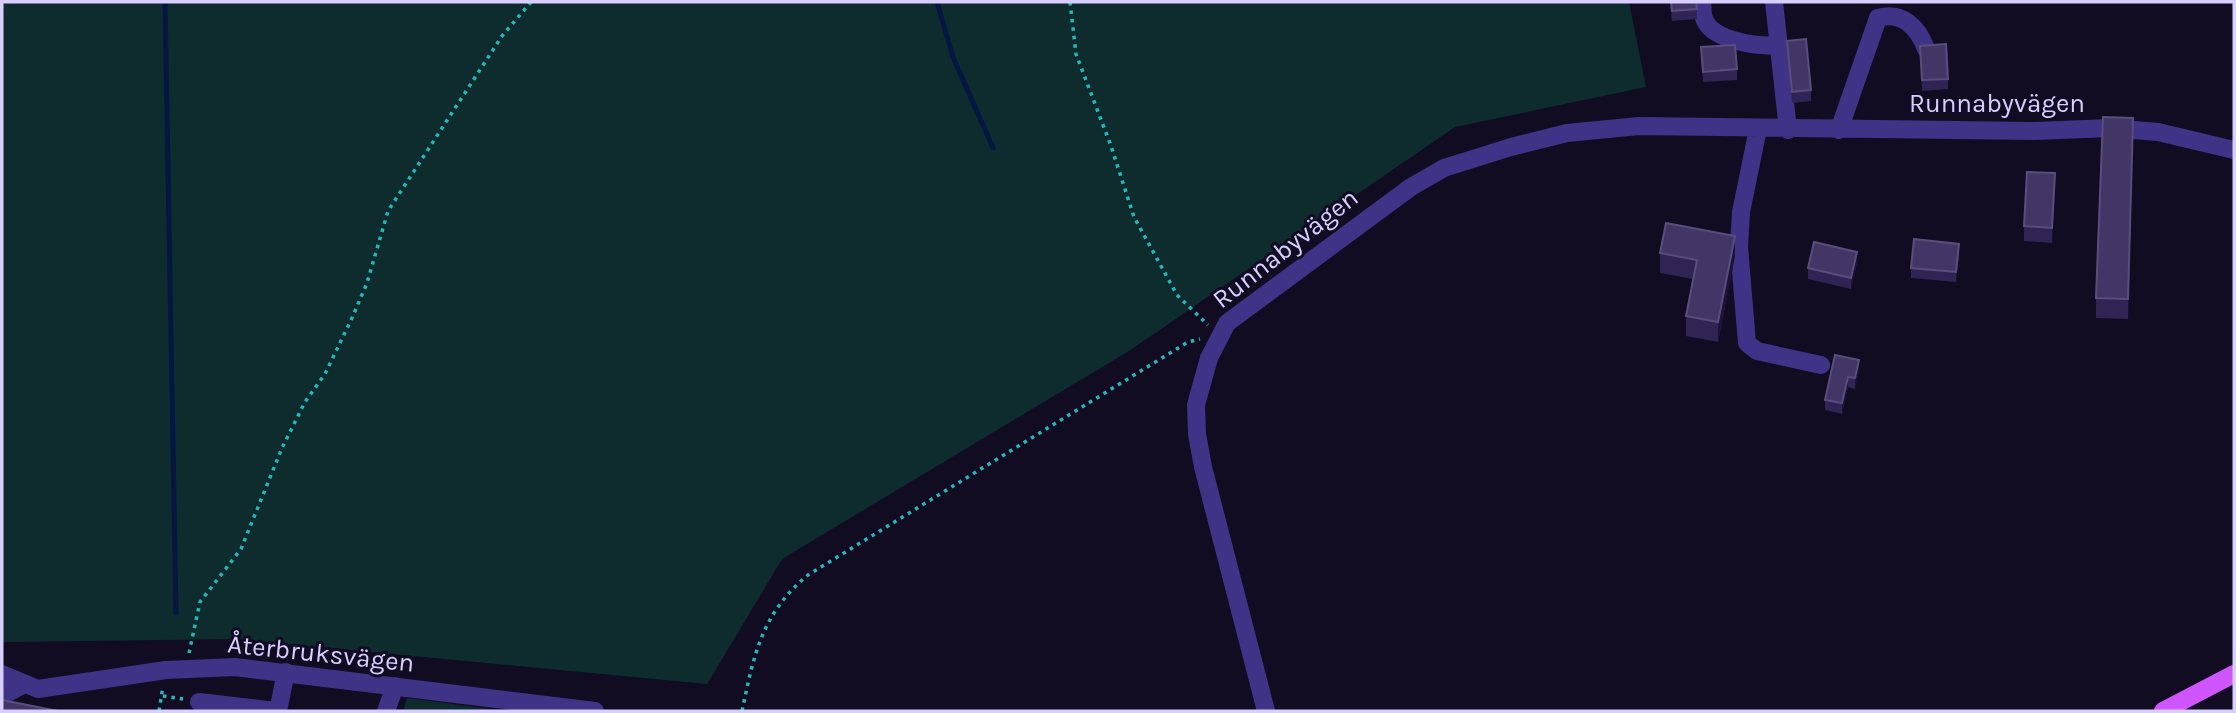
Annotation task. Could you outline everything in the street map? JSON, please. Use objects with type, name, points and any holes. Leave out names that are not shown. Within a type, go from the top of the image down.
[{"type":"main road","points":[[2163,711],[2234,674]]},
{"type":"street","points":[[1702,2],[1704,20],[1716,32],[1753,46],[1779,45]]},
{"type":"street","points":[[1774,2],[1788,130]]},
{"type":"street","points":[[1839,130],[1878,18],[1890,14],[1904,19],[1915,29],[1926,50]]},
{"type":"street","name":"Runnabyvägen","points":[[1266,711],[1197,433],[1196,405],[1200,380],[1219,335],[1227,323],[1243,309],[1378,209],[1444,168],[1473,157],[1598,129],[1639,126],[1758,130],[2035,131],[2110,128],[2158,132],[2234,150]]},
{"type":"street","points":[[1758,130],[1742,205],[1739,247],[1747,343],[1756,351],[1821,365]]},
{"type":"street","name":"Återbruksvägen","points":[[2,674],[38,689],[166,670],[235,667],[395,686],[524,707],[595,711]]},
{"type":"street","points":[[198,702],[277,711],[286,673]]},
{"type":"street","points":[[2,696],[24,684]]},
{"type":"street","points":[[386,711],[395,686]]},
{"type":"path","points":[[185,669],[200,602],[241,549],[282,448],[346,330],[367,283],[387,211],[502,36],[531,2]]},
{"type":"path","points":[[1070,2],[1076,54],[1134,217],[1177,295],[1219,335]]},
{"type":"path","points":[[742,711],[759,638],[783,597],[808,575],[1188,342],[1219,335]]},
{"type":"path","points":[[159,711],[166,670]]},
{"type":"path","points":[[162,695],[198,702]]},
{"type":"green space","points":[[2,2],[1629,2],[1646,87],[1455,127],[1129,351],[782,559],[707,684],[237,639],[2,642]]},
{"type":"green space","points":[[407,698],[505,711],[403,711]]},
{"type":"building","points":[[1671,2],[1696,2],[1697,9],[1672,11]]},
{"type":"building","points":[[1806,39],[1811,90],[1792,92],[1787,41]]},
{"type":"building","points":[[1946,44],[1948,79],[1922,80],[1920,46]]},
{"type":"building","points":[[1735,45],[1737,69],[1703,72],[1701,47]]},
{"type":"building","points":[[2103,117],[2133,118],[2128,299],[2096,298]]},
{"type":"building","points":[[2027,172],[2055,173],[2052,228],[2024,226]]},
{"type":"building","points":[[1666,223],[1735,236],[1718,322],[1686,316],[1697,260],[1660,253]]},
{"type":"building","points":[[1914,239],[1959,244],[1956,272],[1911,268]]},
{"type":"building","points":[[1814,242],[1857,252],[1851,278],[1808,268]]},
{"type":"building","points":[[1835,355],[1859,360],[1855,378],[1848,377],[1842,403],[1825,400]]},
{"type":"building","points":[[2,700],[58,711],[2,711]]},
{"type":"waterway","points":[[165,2],[176,613]]},
{"type":"waterway","points":[[937,2],[953,57],[993,148]]}]
